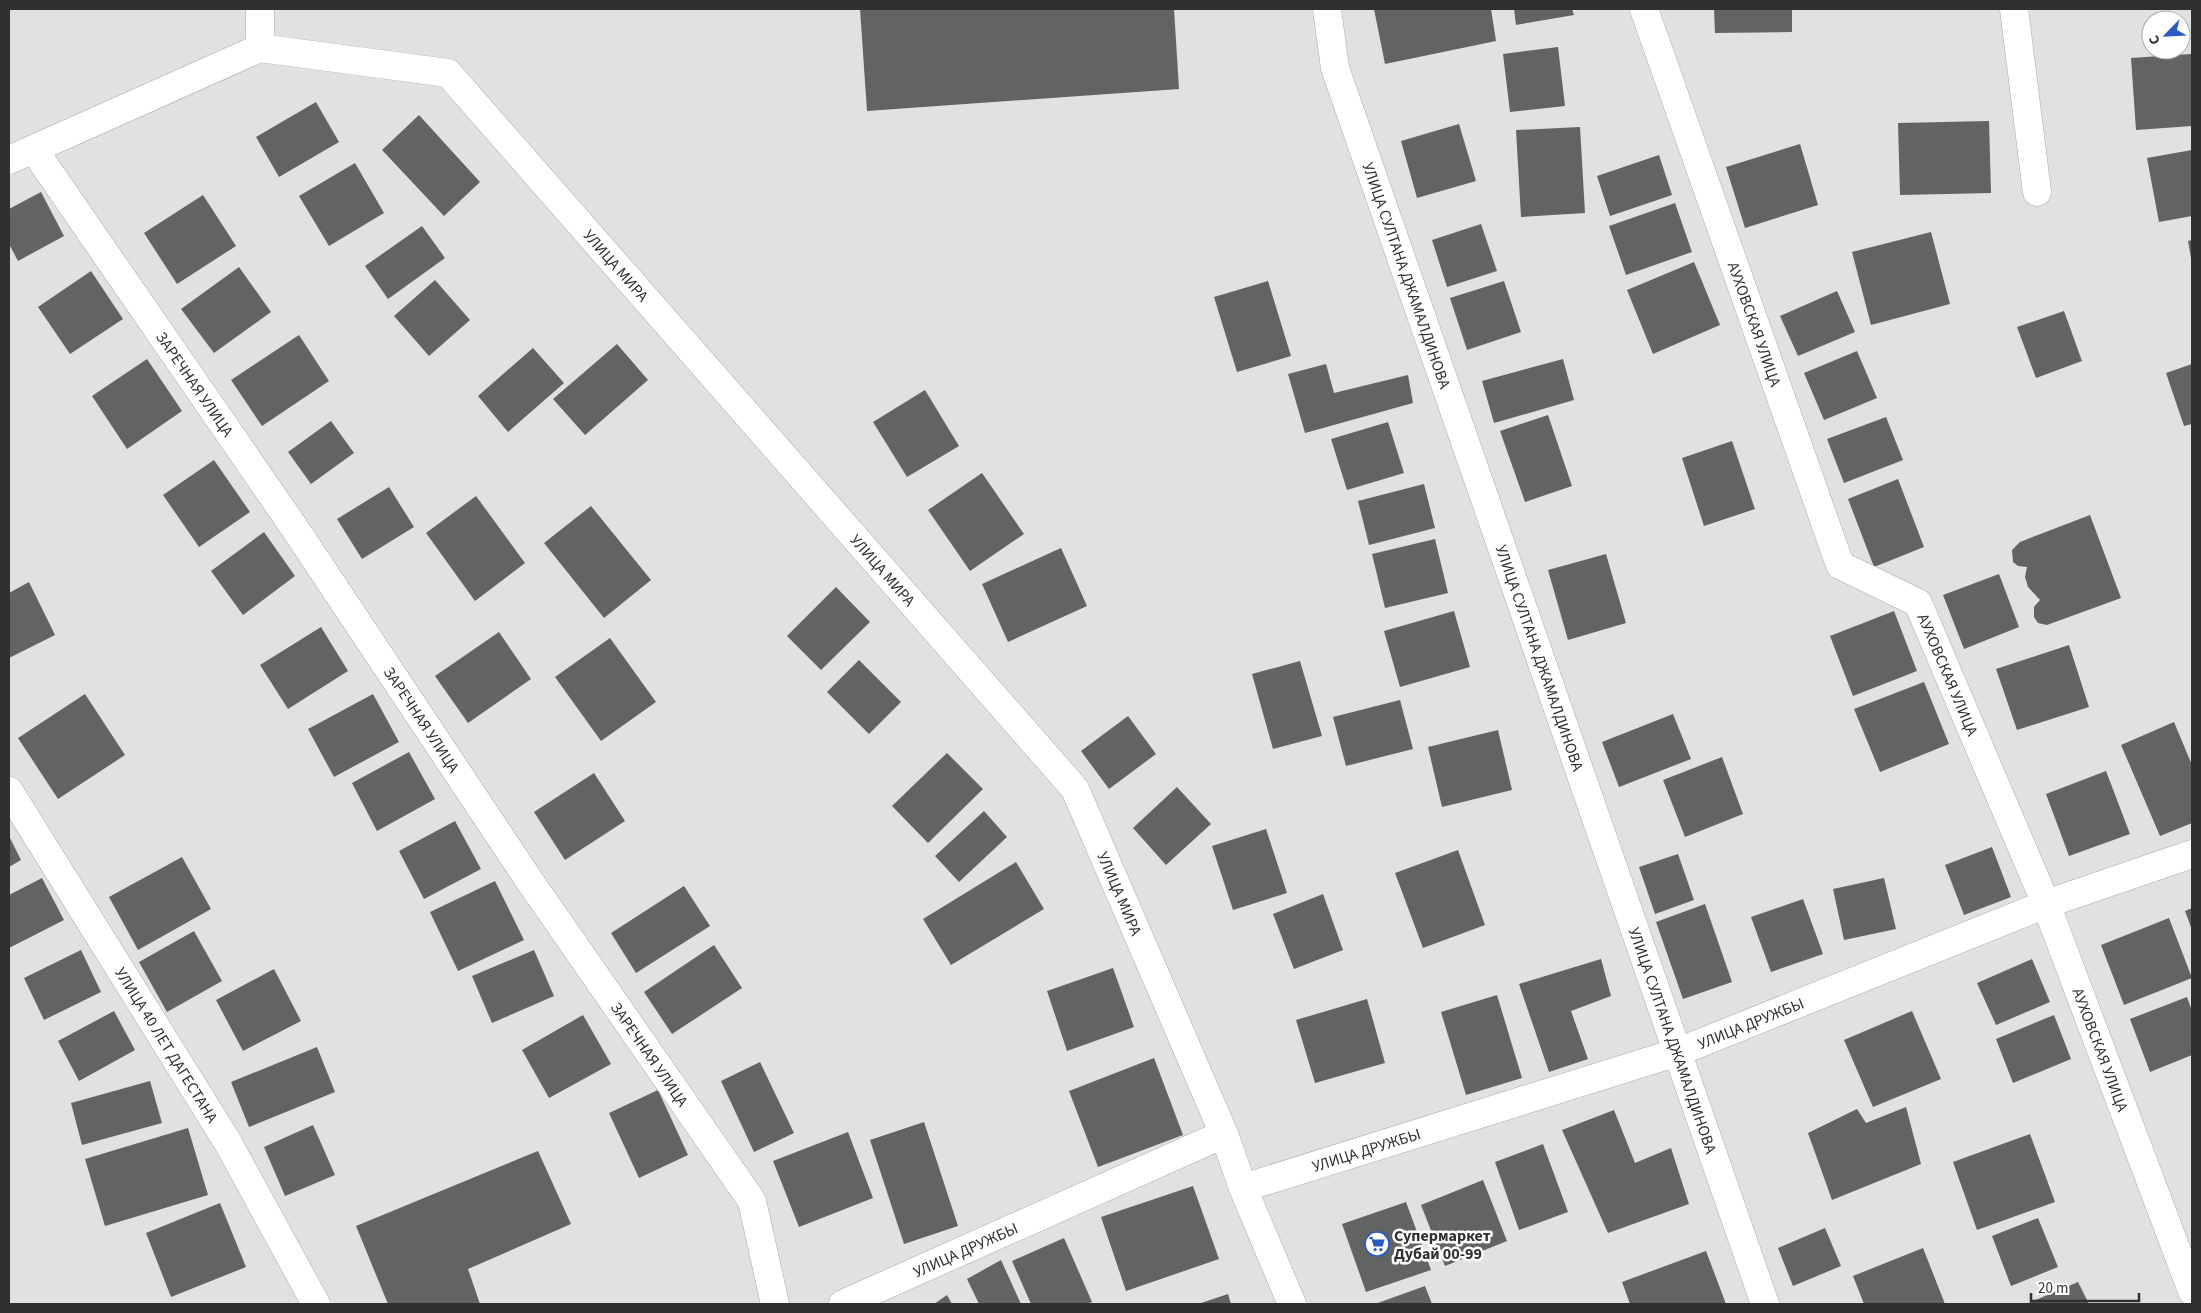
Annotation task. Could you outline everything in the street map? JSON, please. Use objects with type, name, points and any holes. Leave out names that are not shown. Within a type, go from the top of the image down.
[{"type":"street","points":[[9,160],[260,48],[260,9]]},
{"type":"street","name":"УЛИЦА СУЛТАНА ДЖАМАЛДИНОВА","points":[[1327,9],[1335,68],[1765,1304]]},
{"type":"street","name":"АУХОВСКАЯ УЛИЦА","points":[[1644,9],[1840,565],[1918,604],[2046,904],[2192,1291]]},
{"type":"street","points":[[2014,9],[2037,192]]},
{"type":"street","name":"УЛИЦА МИРА","points":[[260,48],[448,73],[1075,790],[1224,1134],[1243,1188],[1292,1304]]},
{"type":"street","name":"ЗАРЕЧНАЯ УЛИЦА","points":[[34,150],[296,530],[529,880],[752,1201],[775,1304]]},
{"type":"street","name":"УЛИЦА 40 ЛЕТ ДАГЕСТАНА","points":[[9,791],[227,1140],[316,1304]]},
{"type":"street","name":"УЛИЦА ДРУЖБЫ","points":[[1243,1188],[1678,1052],[2046,904],[2192,854]]},
{"type":"street","name":"УЛИЦА ДРУЖБЫ","points":[[843,1304],[1224,1134]]},
{"type":"building","points":[[860,9],[1174,9],[1179,89],[867,111]]},
{"type":"building","points":[[1374,9],[1491,9],[1496,41],[1385,64]]},
{"type":"building","points":[[1514,9],[1572,9],[1574,15],[1516,25]]},
{"type":"building","points":[[1714,9],[1792,9],[1792,32],[1715,33]]},
{"type":"building","points":[[1558,47],[1565,106],[1510,112],[1503,54]]},
{"type":"building","points":[[2191,54],[2192,126],[2136,130],[2131,58],[2141,57],[2141,60],[2191,60]]},
{"type":"building","points":[[316,102],[339,142],[279,177],[256,137]]},
{"type":"building","points":[[419,115],[480,182],[444,216],[382,150]]},
{"type":"building","points":[[1989,121],[1991,193],[1900,195],[1898,123]]},
{"type":"building","points":[[1459,124],[1476,181],[1417,198],[1401,141]]},
{"type":"building","points":[[1580,127],[1585,213],[1521,217],[1516,130]]},
{"type":"building","points":[[1800,144],[1818,205],[1745,228],[1726,167]]},
{"type":"building","points":[[2192,150],[2192,216],[2159,222],[2147,158]]},
{"type":"building","points":[[1659,155],[1672,195],[1610,216],[1597,176]]},
{"type":"building","points":[[355,163],[384,213],[329,246],[299,196]]},
{"type":"building","points":[[41,192],[64,236],[18,261],[9,244],[9,209]]},
{"type":"building","points":[[203,195],[236,246],[177,284],[144,233]]},
{"type":"building","points":[[1675,203],[1692,252],[1626,275],[1609,226]]},
{"type":"building","points":[[1481,224],[1497,271],[1447,287],[1432,240]]},
{"type":"building","points":[[422,226],[445,258],[388,299],[365,266]]},
{"type":"building","points":[[1931,232],[1950,304],[1871,325],[1852,252]]},
{"type":"building","points":[[2192,240],[2192,257],[2191,258],[2188,241]]},
{"type":"building","points":[[1694,262],[1720,325],[1653,354],[1627,290]]},
{"type":"building","points":[[239,267],[271,312],[214,353],[181,309]]},
{"type":"building","points":[[91,271],[123,319],[70,354],[38,307]]},
{"type":"building","points":[[435,280],[470,320],[429,356],[394,316]]},
{"type":"building","points":[[1268,281],[1291,356],[1237,372],[1214,297]]},
{"type":"building","points":[[1504,281],[1521,332],[1467,350],[1450,298]]},
{"type":"building","points":[[1837,291],[1855,332],[1798,356],[1780,316]]},
{"type":"building","points":[[2064,311],[2082,361],[2036,378],[2017,327]]},
{"type":"building","points":[[299,335],[329,381],[262,426],[231,380]]},
{"type":"building","points":[[617,344],[648,380],[585,435],[553,399]]},
{"type":"building","points":[[533,348],[564,383],[508,432],[478,396]]},
{"type":"building","points":[[1857,351],[1877,398],[1824,420],[1804,373]]},
{"type":"building","points":[[147,359],[182,411],[127,449],[92,396]]},
{"type":"building","points":[[1563,359],[1574,400],[1494,423],[1482,381]]},
{"type":"building","points":[[1326,364],[1334,393],[1408,375],[1413,403],[1305,433],[1288,374]]},
{"type":"building","points":[[2192,364],[2192,424],[2184,426],[2166,373]]},
{"type":"building","points":[[925,390],[959,446],[907,477],[873,422]]},
{"type":"building","points":[[1548,415],[1572,486],[1525,502],[1500,431]]},
{"type":"building","points":[[1886,417],[1903,460],[1844,483],[1827,439]]},
{"type":"building","points":[[331,421],[354,453],[311,484],[288,452]]},
{"type":"building","points":[[1388,422],[1404,473],[1347,490],[1331,439]]},
{"type":"building","points":[[1732,441],[1755,509],[1704,526],[1682,458]]},
{"type":"building","points":[[214,460],[250,512],[199,547],[163,495]]},
{"type":"building","points":[[982,473],[1024,534],[970,571],[928,510]]},
{"type":"building","points":[[1898,479],[1924,547],[1874,567],[1848,499]]},
{"type":"building","points":[[1424,484],[1435,528],[1369,545],[1358,501]]},
{"type":"building","points":[[389,487],[414,527],[362,559],[337,519]]},
{"type":"building","points":[[476,496],[525,563],[475,601],[426,533]]},
{"type":"building","points":[[591,506],[651,580],[604,618],[544,543]]},
{"type":"building","points":[[2090,515],[2121,598],[2047,625],[2038,623],[2034,617],[2034,607],[2040,600],[2028,587],[2025,577],[2027,567],[2018,566],[2013,562],[2012,550],[2020,542]]},
{"type":"building","points":[[264,532],[295,576],[243,615],[211,571]]},
{"type":"building","points":[[1435,539],[1448,593],[1385,608],[1372,554]]},
{"type":"building","points":[[1061,548],[1087,606],[1008,642],[982,584]]},
{"type":"building","points":[[1606,554],[1626,623],[1568,640],[1548,570]]},
{"type":"building","points":[[1999,574],[2019,627],[1964,649],[1943,595]]},
{"type":"building","points":[[29,582],[55,635],[9,658],[9,593]]},
{"type":"building","points":[[836,587],[870,622],[821,670],[787,636]]},
{"type":"building","points":[[1454,611],[1470,667],[1400,687],[1384,631]]},
{"type":"building","points":[[1894,611],[1917,671],[1853,696],[1830,636]]},
{"type":"building","points":[[321,627],[348,671],[288,709],[260,665]]},
{"type":"building","points":[[499,632],[531,679],[468,723],[435,676]]},
{"type":"building","points":[[610,638],[656,702],[601,741],[555,677]]},
{"type":"building","points":[[2069,645],[2089,707],[2017,730],[1996,669]]},
{"type":"building","points":[[859,660],[901,702],[869,734],[827,692]]},
{"type":"building","points":[[1300,661],[1322,736],[1273,749],[1252,674]]},
{"type":"building","points":[[1924,682],[1949,744],[1880,772],[1854,709]]},
{"type":"building","points":[[85,694],[125,755],[58,799],[18,738]]},
{"type":"building","points":[[373,694],[399,742],[334,777],[308,729]]},
{"type":"building","points":[[1400,700],[1413,749],[1346,766],[1333,717]]},
{"type":"building","points":[[1673,714],[1691,759],[1619,787],[1602,742]]},
{"type":"building","points":[[1128,716],[1156,754],[1109,789],[1081,751]]},
{"type":"building","points":[[2174,722],[2192,765],[2192,823],[2160,836],[2121,745]]},
{"type":"building","points":[[1498,730],[1512,790],[1442,807],[1428,747]]},
{"type":"building","points":[[409,752],[435,799],[377,831],[352,783]]},
{"type":"building","points":[[947,753],[983,789],[928,843],[892,806]]},
{"type":"building","points":[[1722,757],[1743,814],[1685,837],[1663,780]]},
{"type":"building","points":[[2106,771],[2130,834],[2069,856],[2046,794]]},
{"type":"building","points":[[594,773],[625,821],[565,860],[534,812]]},
{"type":"building","points":[[1177,787],[1211,824],[1166,865],[1133,828]]},
{"type":"building","points":[[984,811],[1007,837],[959,882],[935,856]]},
{"type":"building","points":[[455,821],[481,869],[424,899],[399,851]]},
{"type":"building","points":[[1266,829],[1287,893],[1233,910],[1212,846]]},
{"type":"building","points":[[9,836],[21,860],[9,867]]},
{"type":"building","points":[[1992,847],[2011,897],[1964,915],[1945,865]]},
{"type":"building","points":[[1458,850],[1485,925],[1423,948],[1395,873]]},
{"type":"building","points":[[1678,854],[1694,900],[1655,914],[1639,867]]},
{"type":"building","points":[[182,857],[211,909],[138,950],[109,897]]},
{"type":"building","points":[[1016,862],[1044,909],[951,965],[923,919]]},
{"type":"building","points":[[42,878],[64,920],[9,948],[9,895]]},
{"type":"building","points":[[1884,878],[1896,929],[1844,940],[1833,889]]},
{"type":"building","points":[[495,881],[524,940],[458,971],[430,912]]},
{"type":"building","points":[[684,886],[710,926],[636,973],[611,933]]},
{"type":"building","points":[[1323,894],[1343,950],[1294,969],[1273,914]]},
{"type":"building","points":[[1803,899],[1823,954],[1771,972],[1751,917]]},
{"type":"building","points":[[1705,904],[1732,982],[1683,999],[1656,922]]},
{"type":"building","points":[[2192,908],[2192,930],[2185,911]]},
{"type":"building","points":[[2169,918],[2192,978],[2124,1005],[2101,945]]},
{"type":"building","points":[[194,931],[222,981],[167,1012],[139,962]]},
{"type":"building","points":[[714,945],[742,988],[672,1034],[644,992]]},
{"type":"building","points":[[81,950],[101,992],[44,1020],[24,978]]},
{"type":"building","points":[[534,950],[554,996],[492,1023],[472,976]]},
{"type":"building","points":[[1601,959],[1611,996],[1571,1011],[1588,1059],[1549,1072],[1519,984]]},
{"type":"building","points":[[2032,959],[2050,1002],[1996,1025],[1977,983]]},
{"type":"building","points":[[1113,968],[1134,1027],[1067,1051],[1047,991]]},
{"type":"building","points":[[274,969],[301,1021],[243,1051],[216,1000]]},
{"type":"building","points":[[1497,995],[1522,1078],[1466,1095],[1441,1012]]},
{"type":"building","points":[[2187,997],[2192,1011],[2192,1055],[2150,1072],[2130,1019]]},
{"type":"building","points":[[1367,999],[1385,1063],[1315,1083],[1296,1020]]},
{"type":"building","points":[[114,1011],[135,1050],[79,1081],[58,1041]]},
{"type":"building","points":[[1912,1011],[1941,1079],[1873,1107],[1844,1040]]},
{"type":"building","points":[[583,1015],[611,1064],[549,1098],[522,1050]]},
{"type":"building","points":[[2054,1015],[2071,1059],[2013,1083],[1996,1039]]},
{"type":"building","points":[[317,1047],[335,1092],[249,1127],[231,1082]]},
{"type":"building","points":[[1154,1058],[1183,1135],[1098,1167],[1069,1091]]},
{"type":"building","points":[[760,1062],[794,1133],[754,1152],[721,1081]]},
{"type":"building","points":[[150,1081],[162,1123],[82,1145],[71,1103]]},
{"type":"building","points":[[658,1090],[688,1155],[639,1178],[609,1113]]},
{"type":"building","points":[[1906,1107],[1921,1164],[1832,1200],[1808,1133],[1857,1109],[1866,1123]]},
{"type":"building","points":[[1614,1110],[1635,1163],[1671,1148],[1689,1204],[1608,1233],[1562,1130]]},
{"type":"building","points":[[924,1122],[958,1226],[904,1244],[870,1140]]},
{"type":"building","points":[[313,1125],[335,1175],[285,1196],[264,1147]]},
{"type":"building","points":[[188,1128],[208,1195],[105,1226],[85,1159]]},
{"type":"building","points":[[848,1132],[873,1198],[799,1227],[773,1161]]},
{"type":"building","points":[[2030,1134],[2055,1202],[1977,1230],[1953,1162]]},
{"type":"building","points":[[1543,1144],[1568,1212],[1519,1230],[1495,1162]]},
{"type":"building","points":[[538,1151],[571,1224],[468,1269],[480,1304],[388,1304],[356,1226]]},
{"type":"building","points":[[1483,1180],[1507,1241],[1445,1266],[1421,1205]]},
{"type":"building","points":[[1193,1186],[1219,1259],[1126,1291],[1101,1217]]},
{"type":"building","points":[[1406,1202],[1431,1270],[1366,1292],[1342,1224]]},
{"type":"building","points":[[220,1203],[246,1267],[171,1297],[146,1233]]},
{"type":"building","points":[[2038,1218],[2058,1267],[2011,1286],[1992,1236]]},
{"type":"building","points":[[1825,1228],[1841,1266],[1793,1286],[1778,1248]]},
{"type":"building","points":[[1064,1238],[1092,1302],[1087,1304],[1031,1304],[1012,1261]]},
{"type":"building","points":[[1923,1248],[1945,1304],[1864,1304],[1853,1276]]},
{"type":"building","points":[[1706,1251],[1726,1304],[1630,1304],[1622,1282]]},
{"type":"building","points":[[1001,1260],[1021,1304],[979,1304],[967,1279]]},
{"type":"building","points":[[2078,1282],[2089,1304],[2026,1304]]},
{"type":"building","points":[[1425,1286],[1432,1304],[1375,1304]]},
{"type":"building","points":[[1228,1294],[1231,1304],[1198,1304]]},
{"type":"building","points":[[947,1295],[952,1304],[934,1304]]},
{"type":"place","name":"Супермаркет Дубай 00-99","points":[[1377,1244]]}]
